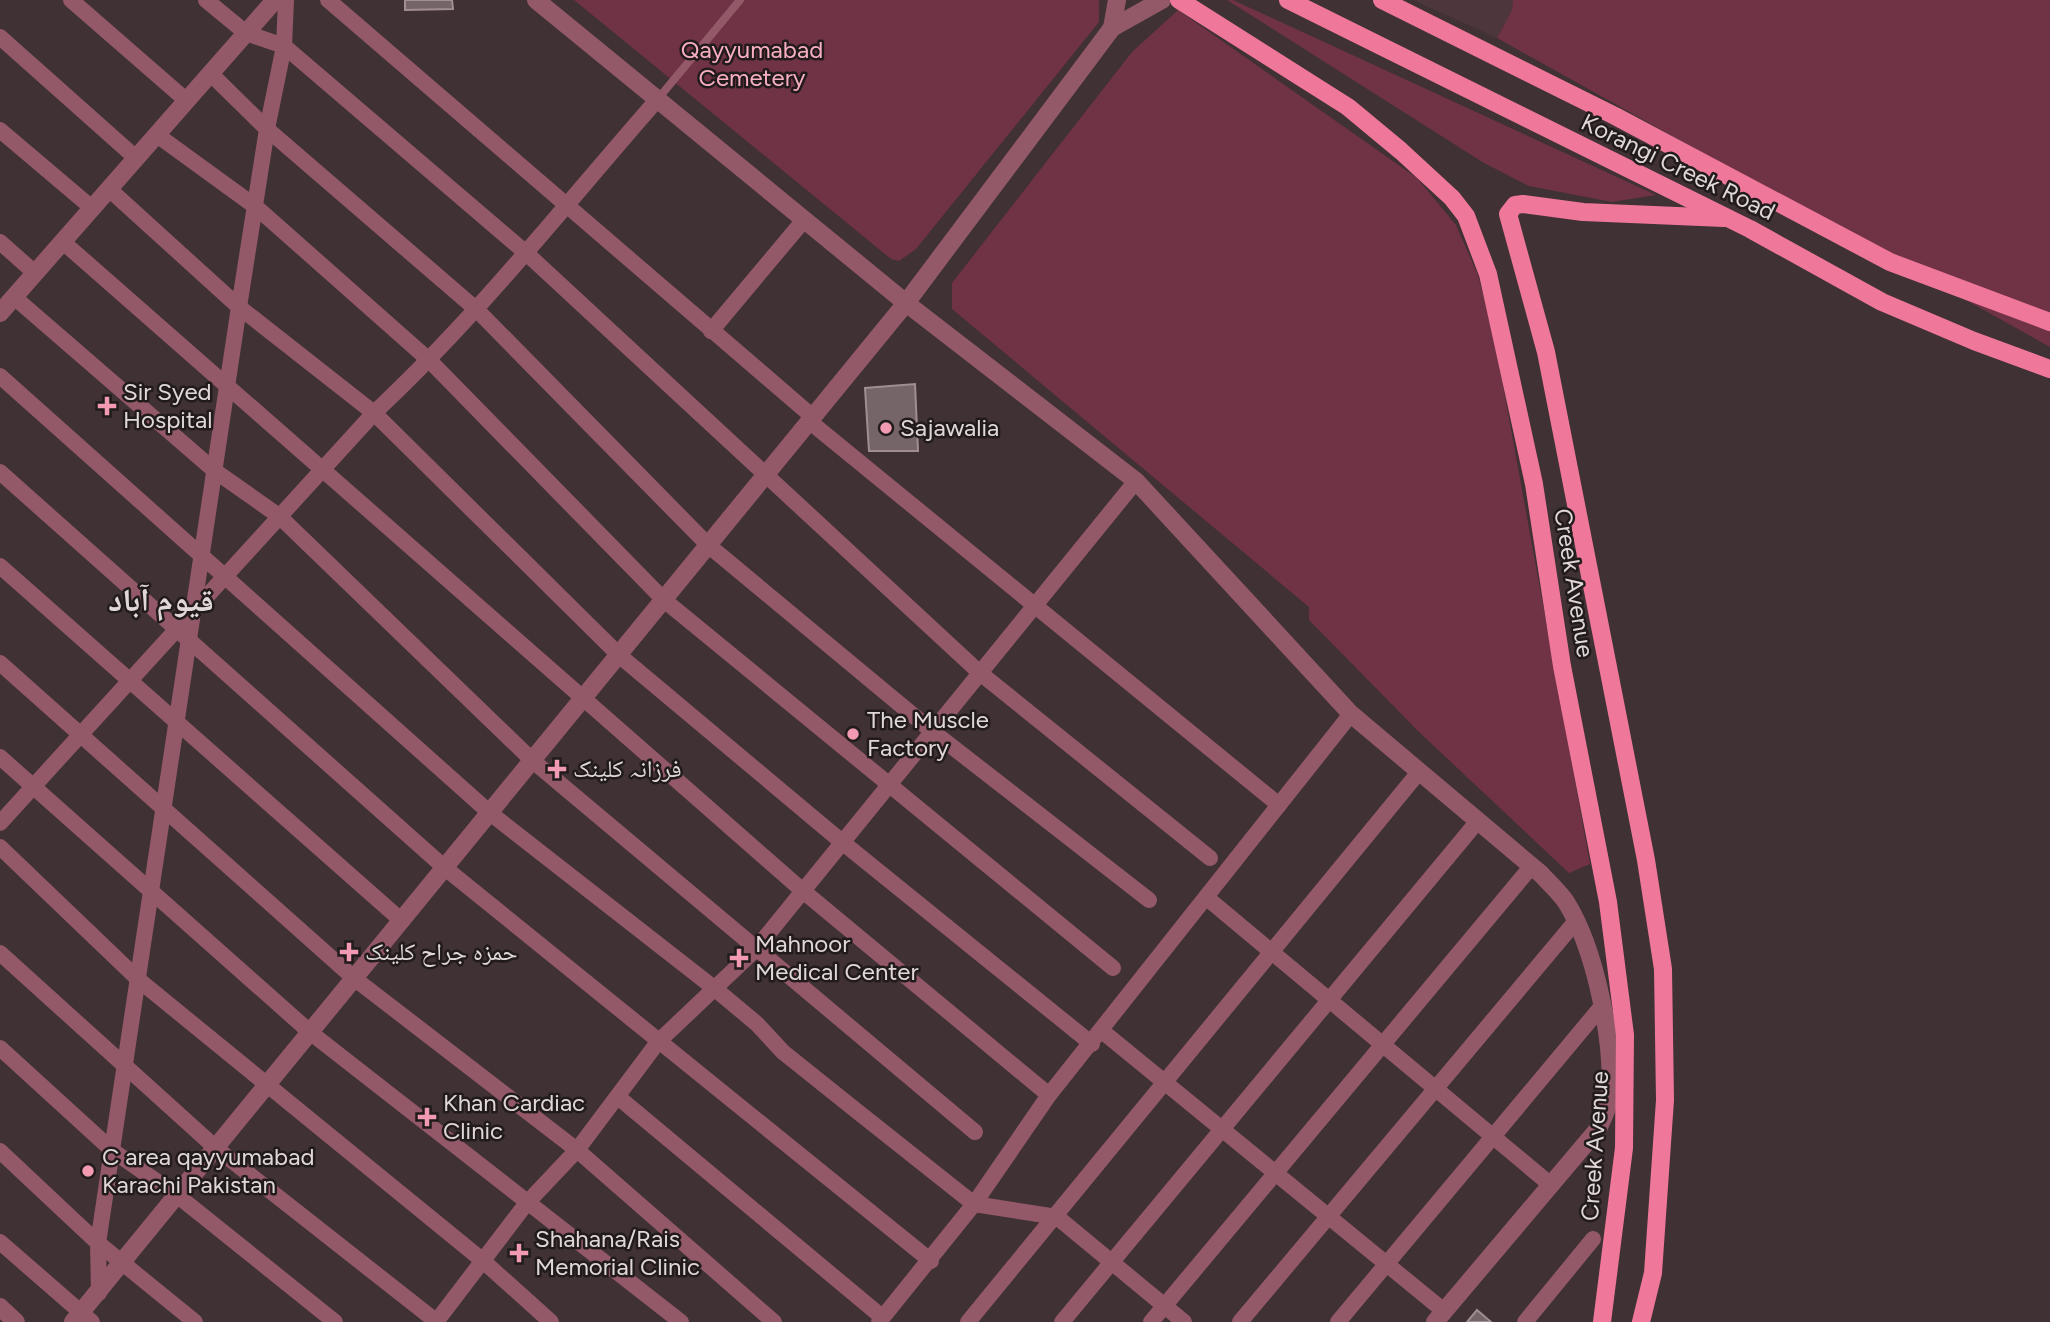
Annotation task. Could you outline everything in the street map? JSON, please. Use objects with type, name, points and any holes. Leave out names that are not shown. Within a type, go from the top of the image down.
[{"type":"main road","name":"Creek Avenue","points":[[1179,0],[1348,107],[1401,151],[1452,198],[1466,216],[1488,274],[1534,484],[1562,666],[1608,902],[1625,1035],[1624,1147],[1602,1322]]},
{"type":"main road","name":"Korangi Creek Road","points":[[1288,0],[1750,229],[1882,302],[1974,341],[2050,369]]},
{"type":"main road","name":"Korangi Creek Road","points":[[1382,0],[1639,128],[1890,262],[2050,322]]},
{"type":"main road","name":"Creek Avenue","points":[[1641,1322],[1653,1273],[1665,1100],[1663,969],[1646,860],[1546,352],[1507,214],[1515,205],[1523,205],[1583,212],[1724,218]]},
{"type":"street","points":[[71,0],[187,101]]},
{"type":"street","points":[[206,0],[246,33],[284,46],[525,252],[980,673],[1210,858]]},
{"type":"street","points":[[0,313],[275,0]]},
{"type":"street","points":[[99,1293],[98,1243],[140,981],[239,307],[267,129],[284,46],[286,0]]},
{"type":"street","points":[[328,0],[811,419],[1034,606],[1279,805]]},
{"type":"street","points":[[109,189],[239,307],[374,412],[620,656],[842,842],[1097,1037],[1165,1082],[1385,1263],[1439,1317],[1598,1129],[1606,1112],[1609,1082],[1602,1006],[1595,974],[1576,921],[1565,901],[1541,874],[1351,714],[1136,481],[906,303],[536,0]]},
{"type":"street","points":[[1112,28],[1117,0]]},
{"type":"street","points":[[0,1241],[82,1319],[123,1263],[906,303],[1112,28],[1162,0]]},
{"type":"street","points":[[0,37],[136,158]]},
{"type":"street","points":[[211,74],[267,129],[477,310],[708,545],[932,731],[1149,900]]},
{"type":"street","points":[[0,823],[374,412],[430,360],[477,310],[657,100]]},
{"type":"street","points":[[0,130],[92,208]]},
{"type":"street","points":[[157,135],[256,207],[430,360],[664,600],[1113,968]]},
{"type":"street","points":[[711,331],[804,220]]},
{"type":"street","points":[[0,242],[35,273]]},
{"type":"street","points":[[63,242],[803,891],[1049,1095]]},
{"type":"street","points":[[14,297],[215,471],[279,516],[533,761],[975,1132]]},
{"type":"street","points":[[0,376],[490,813],[714,988],[757,1024],[783,1052],[974,1204],[1057,1217],[1184,1322]]},
{"type":"street","points":[[0,472],[445,868],[931,1261]]},
{"type":"street","points":[[0,953],[217,1149],[437,1322],[526,1204],[577,1150],[658,1042],[755,950],[1136,481]]},
{"type":"street","points":[[0,566],[402,921]]},
{"type":"street","points":[[0,663],[355,979],[577,1150],[774,1322]]},
{"type":"street","points":[[618,1097],[881,1320],[931,1261],[974,1204],[1049,1095],[1351,714]]},
{"type":"street","points":[[0,757],[311,1033],[526,1204],[681,1322]]},
{"type":"street","points":[[968,1322],[1057,1217],[1419,772]]},
{"type":"street","points":[[1062,1322],[1477,822]]},
{"type":"street","points":[[0,847],[140,981],[482,1260],[551,1322]]},
{"type":"street","points":[[1152,1322],[1382,1042],[1531,867]]},
{"type":"street","points":[[1207,898],[1273,950],[1551,1185]]},
{"type":"street","points":[[1240,1322],[1435,1086],[1576,921]]},
{"type":"street","points":[[1338,1322],[1602,1006]]},
{"type":"street","points":[[0,1048],[113,1151],[178,1196],[335,1322]]},
{"type":"street","points":[[0,1151],[98,1243],[195,1322]]},
{"type":"street","points":[[1525,1322],[1593,1239]]},
{"type":"street","points":[[0,1307],[16,1322]]},
{"type":"lane","points":[[657,100],[740,0]]},
{"type":"shaded area","points":[[1413,0],[1513,0],[1512,10],[1497,38]]},
{"type":"green space","name":"Qayyumabad Cemetery","points":[[574,0],[1099,0],[1099,22],[916,249],[899,261],[891,259]]},
{"type":"green space","points":[[1227,0],[1233,0],[1656,195],[1612,202],[1529,186],[1484,163]]},
{"type":"green space","points":[[1513,0],[2050,0],[2050,347],[1497,38],[1512,10]]},
{"type":"green space","points":[[1178,10],[1417,178],[1456,225],[1478,275],[1495,341],[1590,864],[1569,873],[1419,732],[1309,620],[1309,607],[952,309],[952,283],[1132,52]]},
{"type":"building","points":[[405,0],[452,0],[453,9],[405,10]]},
{"type":"building","points":[[915,384],[918,451],[869,451],[865,388]]},
{"type":"building","points":[[1477,1310],[1491,1322],[1467,1322]]},
{"type":"place","name":"Sir Syed Hospital","points":[[107,406]]},
{"type":"place","name":"Sajawalia","points":[[886,428]]},
{"type":"place","name":"The Muscle Factory","points":[[853,734]]},
{"type":"place","name":"فرزانہ کلینک","points":[[557,769]]},
{"type":"place","name":"حمزہ جراح کلینک","points":[[349,952]]},
{"type":"place","name":"Mahnoor Medical Center","points":[[739,958]]},
{"type":"place","name":"Khan Cardiac Clinic","points":[[427,1117]]},
{"type":"place","name":"C area qayyumabad Karachi Pakistan","points":[[88,1171]]},
{"type":"place","name":"Shahana/Rais Memorial Clinic","points":[[519,1253]]},
{"type":"district","name":"قیوم آباد","points":[[161,600]]}]
